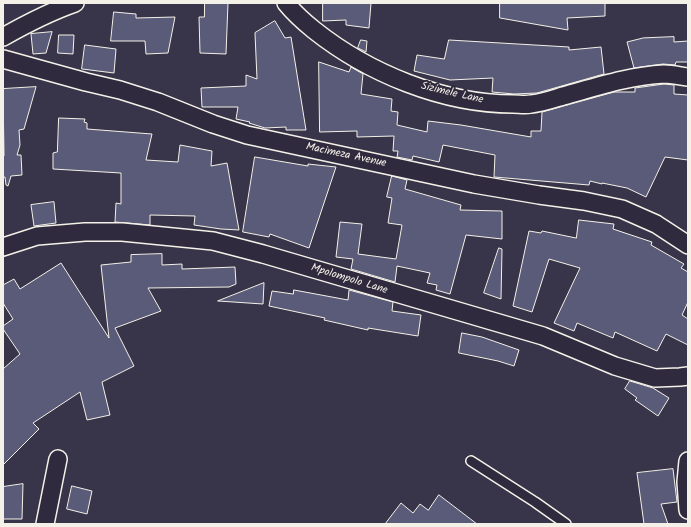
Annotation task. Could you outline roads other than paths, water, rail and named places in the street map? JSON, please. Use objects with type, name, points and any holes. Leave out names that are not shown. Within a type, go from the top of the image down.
[{"type":"street","points":[[3,37],[27,23],[75,3]]},
{"type":"street","name":"Sizimele Lane","points":[[286,3],[308,25],[328,41],[364,64],[394,78],[426,90],[471,101],[501,104],[531,104],[612,82],[643,76],[666,74],[688,77]]},
{"type":"street","name":"Macimeza Avenue","points":[[3,59],[120,90],[158,102],[247,135],[474,184],[539,196],[584,201],[622,209],[656,224],[688,245]]},
{"type":"street","name":"Mpolompolo Lane","points":[[3,247],[36,236],[85,232],[122,232],[214,241],[543,336],[615,366],[655,378],[688,376]]},
{"type":"street","points":[[45,524],[58,459]]},
{"type":"street","points":[[688,460],[686,482],[688,510]]},
{"type":"lane","points":[[471,461],[535,502],[566,524]]}]
